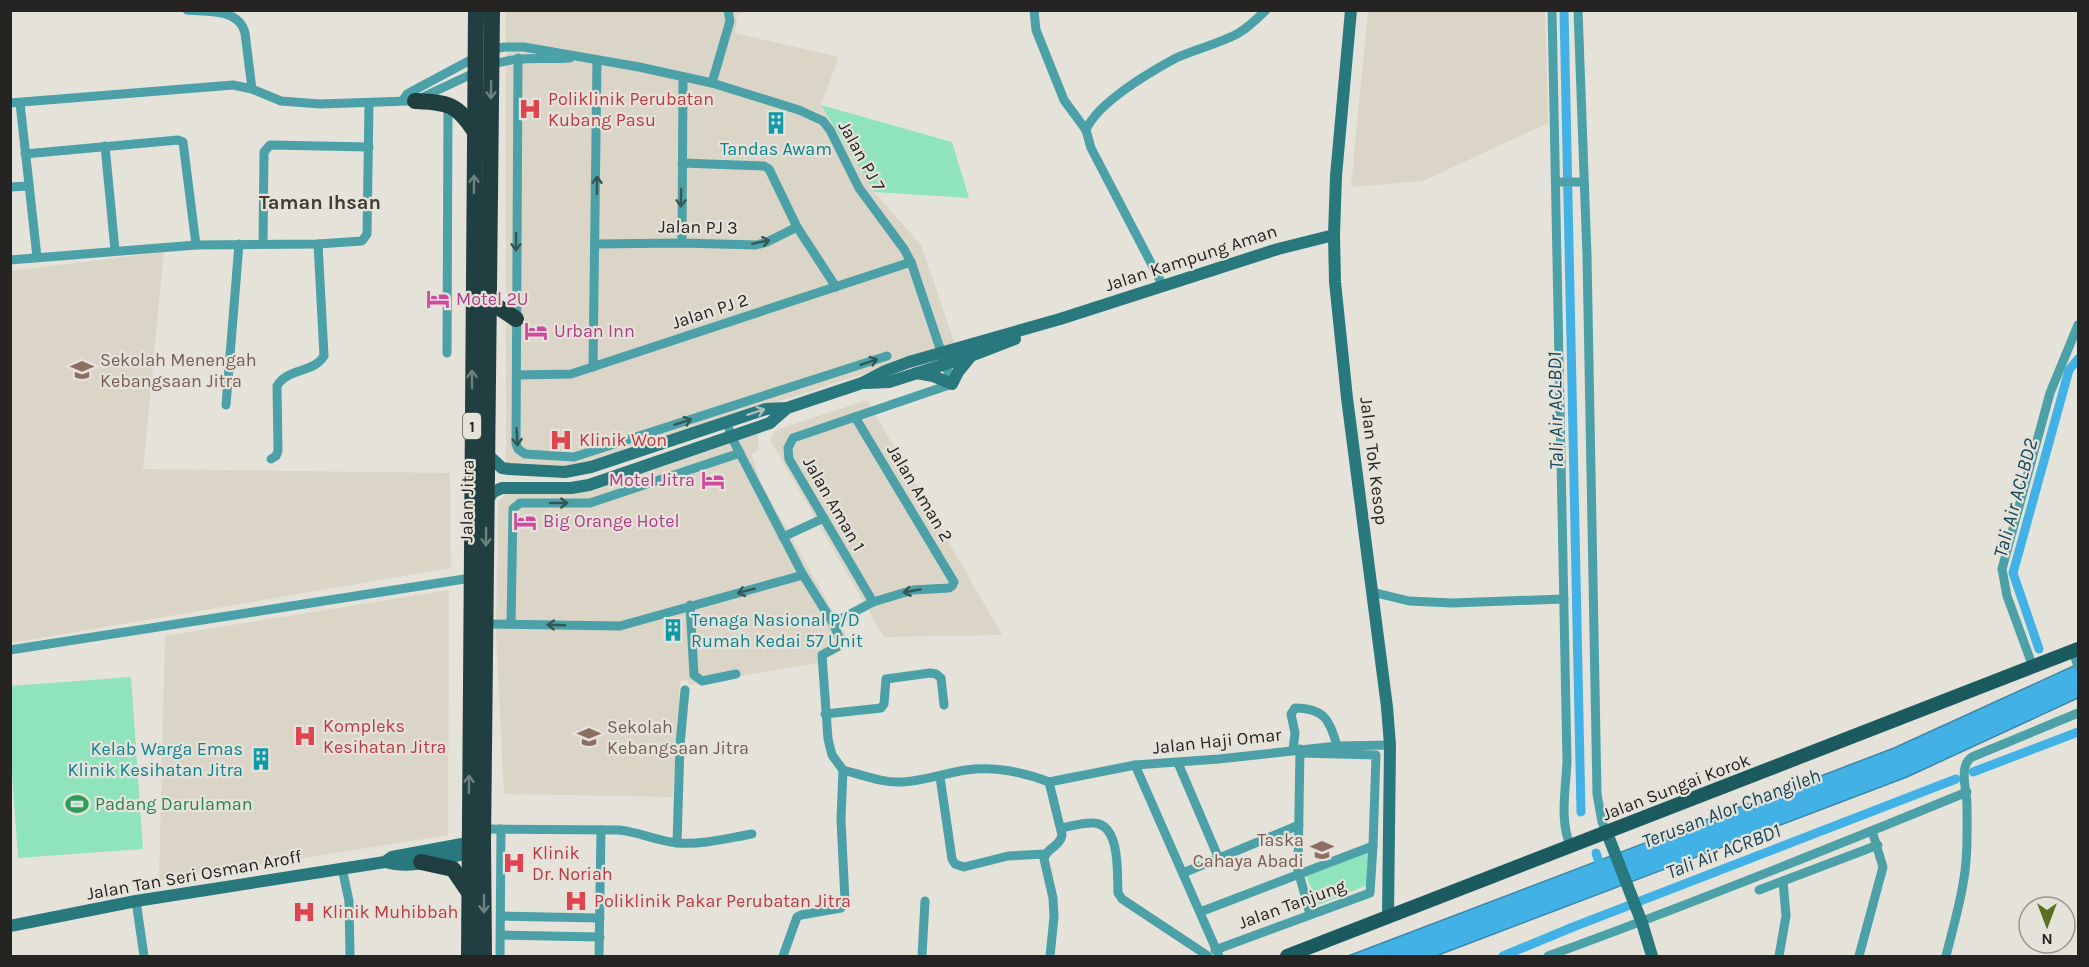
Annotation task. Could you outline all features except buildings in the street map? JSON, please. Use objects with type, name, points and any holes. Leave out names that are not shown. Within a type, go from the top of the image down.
[{"type":"highway","name":"Jalan Jitra","points":[[476,10],[471,578],[478,844],[484,957]]},
{"type":"highway","name":"Jalan Jitra","points":[[468,957],[469,892],[478,844],[486,624],[492,10]]},
{"type":"highway","points":[[409,100],[448,105],[459,111],[475,132]]},
{"type":"highway","points":[[489,301],[516,319]]},
{"type":"highway","points":[[421,862],[453,869],[469,892]]},
{"type":"main road","name":"Jalan Sungai Korok","points":[[1287,957],[1571,847],[1609,837],[2033,667],[2077,657]]},
{"type":"street","points":[[187,10],[223,13],[233,16],[244,27],[252,89]]},
{"type":"street","points":[[712,83],[730,21],[728,10]]},
{"type":"street","points":[[1034,10],[1036,30],[1064,100],[1086,130],[1091,148],[1163,286]]},
{"type":"street","points":[[1086,130],[1104,105],[1146,76],[1177,58],[1240,33],[1266,10]]},
{"type":"street","name":"Jalan Tok Kesop","points":[[1352,10],[1336,176],[1334,235],[1340,333],[1387,707],[1390,745],[1388,916]]},
{"type":"street","points":[[1552,10],[1567,760],[1564,824],[1565,835],[1571,847]]},
{"type":"street","points":[[1578,10],[1575,182],[1597,794],[1602,822],[1641,918],[1652,957]]},
{"type":"street","points":[[409,100],[407,94],[492,57],[504,47],[558,52],[578,57]]},
{"type":"street","points":[[37,257],[25,154],[15,103],[233,85],[252,89],[281,101],[369,103],[409,100],[492,57],[506,59],[578,57]]},
{"type":"street","name":"Jalan PJ 7","points":[[578,57],[712,83],[799,110],[823,121],[830,130],[859,188],[911,262],[952,384]]},
{"type":"street","points":[[518,58],[516,319],[516,444],[518,449],[525,454],[574,457],[887,356]]},
{"type":"street","points":[[593,367],[597,60]]},
{"type":"street","points":[[682,243],[683,77]]},
{"type":"street","points":[[10,260],[196,245],[357,243],[366,238],[369,103]]},
{"type":"street","points":[[447,352],[448,105]]},
{"type":"street","points":[[25,154],[178,140],[183,142],[196,245]]},
{"type":"street","points":[[263,244],[264,152],[266,148],[270,145],[369,147]]},
{"type":"street","points":[[105,147],[115,250]]},
{"type":"street","points":[[682,164],[767,167],[797,227],[836,287]]},
{"type":"street","points":[[1556,182],[1575,182]]},
{"type":"street","points":[[10,187],[29,186]]},
{"type":"street","name":"Jalan PJ 3","points":[[595,244],[756,245],[797,227]]},
{"type":"street","name":"Jalan Kampung Aman","points":[[487,454],[502,468],[509,470],[577,471],[654,448],[766,409],[787,408],[862,383],[885,371],[943,357],[1287,246],[1334,235]]},
{"type":"street","points":[[226,405],[239,244]]},
{"type":"street","points":[[272,459],[278,451],[277,386],[285,376],[315,365],[324,356],[318,244]]},
{"type":"street","name":"Jalan PJ 2","points":[[517,375],[565,376],[911,262]]},
{"type":"street","name":"Jalan Kampung Aman","points":[[862,383],[889,382],[912,374],[943,357],[971,356],[1060,320]]},
{"type":"street","points":[[2033,667],[2003,585],[2003,559],[2050,393],[2079,325]]},
{"type":"street","points":[[855,417],[952,384],[971,356]]},
{"type":"street","points":[[912,374],[933,376],[952,384]]},
{"type":"street","name":"Jalan Kampung Aman","points":[[486,502],[493,492],[502,488],[571,488],[589,485],[770,423],[787,408]]},
{"type":"street","name":"Jalan Aman 1","points":[[855,417],[793,438],[788,448],[789,459],[873,602]]},
{"type":"street","name":"Jalan Aman 2","points":[[855,417],[954,582],[952,586],[913,590],[873,602]]},
{"type":"street","points":[[727,422],[731,436],[783,537],[803,575],[833,623],[841,642],[837,647],[822,655],[828,739],[832,755],[843,770],[841,820],[844,904],[841,908],[797,917],[783,957]]},
{"type":"street","points":[[512,624],[513,509],[516,505],[520,503],[590,503],[740,453]]},
{"type":"street","points":[[783,537],[824,518]]},
{"type":"street","points":[[486,624],[620,626],[803,575]]},
{"type":"street","points":[[10,650],[471,578]]},
{"type":"street","points":[[1372,592],[1409,601],[1452,603],[1564,599]]},
{"type":"street","points":[[833,623],[873,602]]},
{"type":"street","points":[[690,605],[694,675],[702,681],[736,674]]},
{"type":"street","points":[[825,714],[881,708],[884,704],[886,679],[930,673],[941,678],[944,705]]},
{"type":"street","points":[[677,843],[680,745],[685,690]]},
{"type":"street","points":[[1310,914],[1298,876],[1298,751],[1291,714],[1295,708],[1320,712],[1330,726],[1337,746]]},
{"type":"street","points":[[1946,957],[1964,883],[1968,792],[1964,772],[1965,762],[2079,713]]},
{"type":"street","name":"Jalan Haji Omar","points":[[1048,782],[1135,765],[1178,763],[1337,746],[1390,745]]},
{"type":"street","points":[[1200,912],[1373,846],[1376,755],[1298,751]]},
{"type":"street","points":[[1178,763],[1219,859]]},
{"type":"street","points":[[1135,765],[1200,912],[1214,954]]},
{"type":"street","points":[[843,770],[886,781],[900,782],[940,777],[965,770],[990,768],[1034,776],[1048,782],[1062,828],[1061,842],[1045,854],[1008,856],[964,867],[955,864],[952,859],[940,777]]},
{"type":"street","points":[[1548,957],[1641,918],[1872,831],[1968,792]]},
{"type":"street","points":[[1062,828],[1092,822],[1104,827],[1114,840],[1118,893],[1122,899],[1214,954]]},
{"type":"street","points":[[1183,873],[1299,825]]},
{"type":"street","points":[[501,829],[501,957]]},
{"type":"street","points":[[478,844],[501,829],[631,831],[677,843],[700,844],[752,834]]},
{"type":"street","points":[[599,957],[601,830]]},
{"type":"street","points":[[1859,957],[1883,867],[1872,831]]},
{"type":"street","name":"Jalan Tan Seri Osman Aroff","points":[[385,861],[397,865],[421,862],[478,844]]},
{"type":"street","name":"Jalan Tan Seri Osman Aroff","points":[[10,926],[136,901],[478,844]]},
{"type":"street","points":[[1760,890],[1878,845]]},
{"type":"street","name":"Jalan Tanjung","points":[[1214,954],[1310,914],[1370,893],[1373,846]]},
{"type":"street","points":[[1045,854],[1054,917],[1050,957]]},
{"type":"street","points":[[342,868],[348,901],[350,957]]},
{"type":"street","points":[[1779,957],[1786,916],[1783,881]]},
{"type":"street","points":[[136,901],[144,957]]},
{"type":"street","points":[[922,957],[925,901]]},
{"type":"street","points":[[501,916],[600,918]]},
{"type":"street","points":[[501,935],[600,937]]},
{"type":"shaded area","points":[[506,11],[746,11],[737,16],[735,33],[839,57],[821,105],[874,192],[921,245],[955,344],[580,466],[506,466]]},
{"type":"shaded area","points":[[1368,11],[1545,11],[1548,123],[1423,181],[1351,187]]},
{"type":"shaded area","name":"Sekolah Menengah Kebangsaan Jitra","points":[[164,252],[143,469],[450,473],[451,568],[11,643],[11,271]]},
{"type":"shaded area","points":[[867,400],[1002,635],[884,637],[770,440],[776,430]]},
{"type":"shaded area","points":[[758,434],[759,450],[751,454],[761,483],[852,645],[817,663],[689,685],[688,680],[680,681],[673,797],[504,794],[496,633],[498,502],[506,494],[584,492]]},
{"type":"shaded area","name":"Kompleks Kesihatan Jitra","points":[[449,590],[448,835],[159,881],[165,636]]},
{"type":"green space","points":[[821,105],[952,142],[969,198],[874,192]]},
{"type":"green space","name":"Padang Darulaman","points":[[131,677],[143,849],[18,858],[11,758],[11,686]]},
{"type":"green space","points":[[1371,849],[1367,885],[1319,905],[1306,876]]},
{"type":"water","name":"Terusan Alor Changileh","points":[[2078,664],[2078,698],[1907,777],[1436,956],[1348,956],[1894,748]]},
{"type":"waterway","name":"Tali Air ACLBD1","points":[[1564,10],[1581,812]]},
{"type":"waterway","name":"Tali Air ACLBD2","points":[[2039,649],[2013,573],[2069,370],[2078,359]]},
{"type":"waterway","name":"Tali Air ACRBD1","points":[[1973,772],[2078,732]]},
{"type":"waterway","name":"Tali Air ACRBD1","points":[[1503,956],[1956,779]]},
{"type":"waterway","name":"Tali Air ACLBD1","points":[[1596,853],[1602,871]]},
{"type":"place","name":"Poliklinik Perubatan Kubang Pasu","points":[[530,109]]},
{"type":"place","name":"Tandas Awam","points":[[776,123]]},
{"type":"place","name":"Motel 2U","points":[[438,299]]},
{"type":"place","name":"Urban Inn","points":[[536,331]]},
{"type":"place","name":"Sekolah Menengah Kebangsaan Jitra","points":[[82,370]]},
{"type":"place","name":"Klinik Won","points":[[561,440]]},
{"type":"place","name":"Motel Jitra","points":[[713,480]]},
{"type":"place","name":"Big Orange Hotel","points":[[525,521]]},
{"type":"place","name":"Tenaga Nasional P/D Rumah Kedai 57 Unit","points":[[673,630]]},
{"type":"place","name":"Kompleks Kesihatan Jitra","points":[[305,736]]},
{"type":"place","name":"Sekolah Kebangsaan Jitra","points":[[589,737]]},
{"type":"place","name":"Kelab Warga Emas Klinik Kesihatan Jitra","points":[[261,759]]},
{"type":"place","name":"Padang Darulaman","points":[[77,804]]},
{"type":"place","name":"Taska Cahaya Abadi","points":[[1322,850]]},
{"type":"place","name":"Klinik Dr. Noriah","points":[[514,863]]},
{"type":"place","name":"Poliklinik Pakar Perubatan Jitra","points":[[576,901]]},
{"type":"place","name":"Klinik Muhibbah","points":[[304,912]]},
{"type":"district","name":"Taman Ihsan","points":[[320,202]]}]
